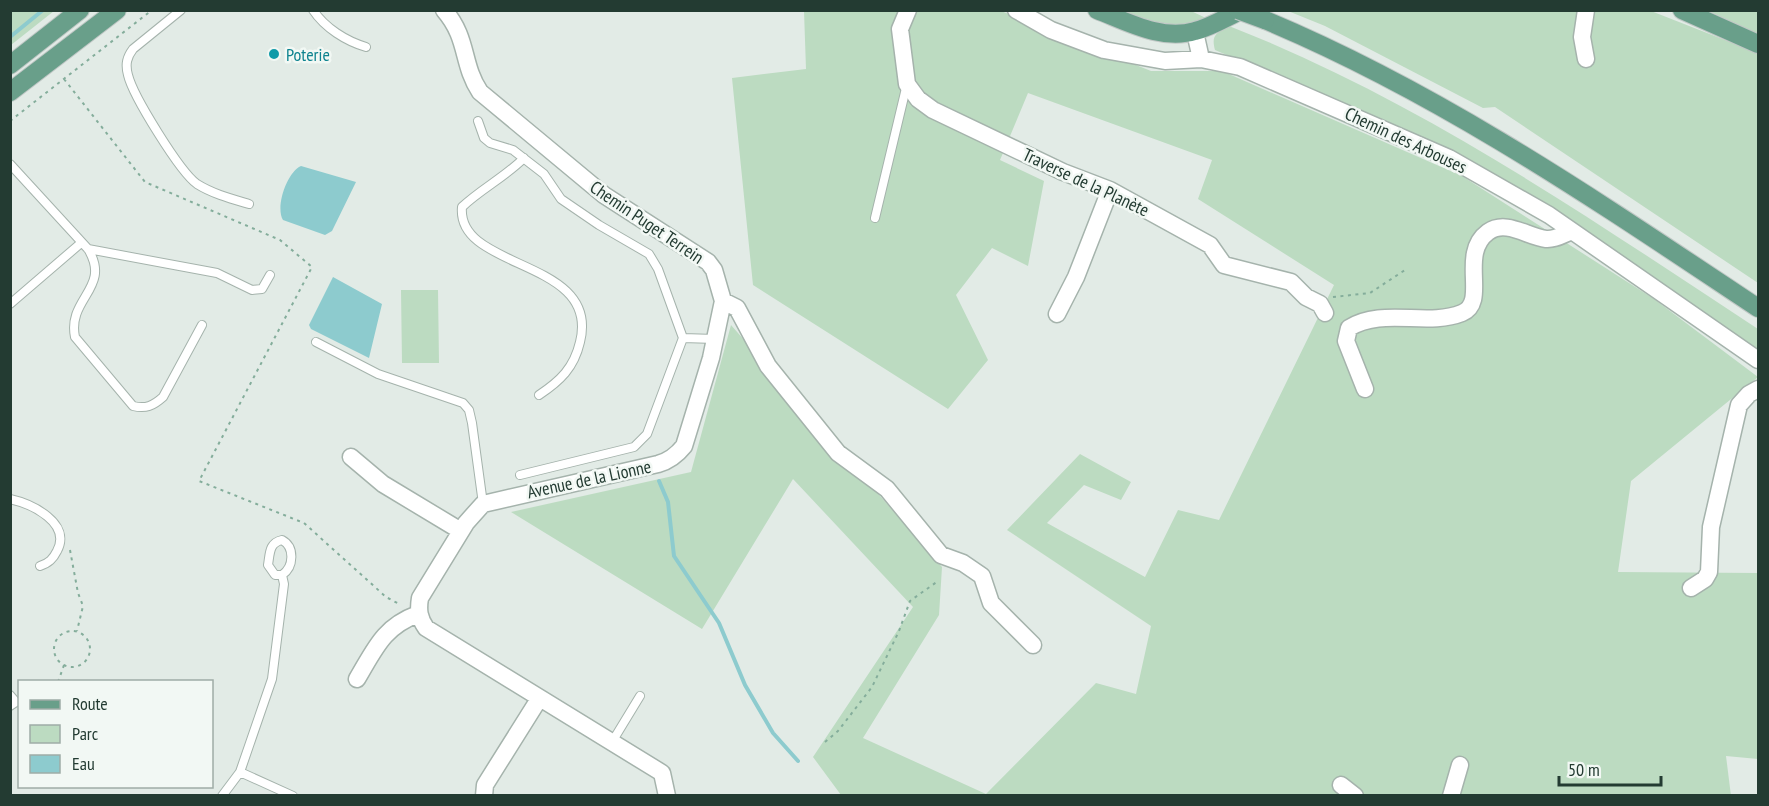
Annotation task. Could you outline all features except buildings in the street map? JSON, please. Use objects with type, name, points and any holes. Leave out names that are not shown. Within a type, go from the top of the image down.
[{"type":"main road","points":[[10,65],[80,10]]},
{"type":"main road","points":[[10,92],[117,10]]},
{"type":"main road","points":[[1098,10],[1161,33],[1195,32],[1240,10],[1265,20],[1393,80],[1481,129],[1758,308]]},
{"type":"main road","points":[[1682,10],[1758,44]]},
{"type":"street","name":"Chemin Puget Terrein","points":[[444,10],[460,33],[469,71],[480,92],[604,195],[708,262],[720,286],[723,301],[737,308],[768,366],[838,453],[887,489],[941,555],[963,563],[982,576],[991,603],[1033,645]]},
{"type":"street","points":[[907,84],[900,29],[908,10]]},
{"type":"street","name":"Chemin des Arbouses","points":[[1017,10],[1051,30],[1104,50],[1164,61],[1202,59],[1240,67],[1449,158],[1549,214],[1758,360]]},
{"type":"street","points":[[1586,10],[1582,37],[1586,59]]},
{"type":"street","points":[[1195,32],[1202,59]]},
{"type":"street","name":"Traverse de la Planète","points":[[907,84],[918,99],[933,110],[1063,172],[1110,190],[1210,245],[1224,266],[1285,280],[1322,309]]},
{"type":"street","points":[[1057,314],[1076,278],[1110,190]]},
{"type":"street","points":[[1365,389],[1346,341],[1349,328],[1371,320],[1440,318],[1466,312],[1473,305],[1475,296],[1472,262],[1474,256],[1482,239],[1497,227],[1546,239],[1572,231]]},
{"type":"street","name":"Avenue de la Lionne","points":[[483,504],[658,464],[674,457],[684,446],[715,339],[723,301]]},
{"type":"street","points":[[1691,588],[1705,579],[1709,572],[1711,527],[1739,405],[1749,394],[1758,389]]},
{"type":"street","points":[[351,457],[383,483],[461,531]]},
{"type":"street","points":[[483,504],[461,531],[420,598],[418,614],[426,628],[662,773],[667,795]]},
{"type":"street","points":[[357,679],[386,632],[402,620],[418,614]]},
{"type":"street","points":[[484,795],[485,785],[539,699]]},
{"type":"street","points":[[1451,795],[1460,765]]},
{"type":"street","points":[[1341,785],[1354,795]]},
{"type":"lane","points":[[181,10],[133,49],[127,57],[128,78],[146,112],[191,179],[227,198],[249,204]]},
{"type":"lane","points":[[313,10],[320,21],[352,43],[366,47]]},
{"type":"lane","points":[[875,218],[907,84]]},
{"type":"lane","points":[[478,121],[484,138],[490,143],[513,150],[544,174],[561,199],[598,225],[649,254],[658,269],[683,338],[647,434],[641,443],[634,447],[520,475]]},
{"type":"lane","points":[[524,159],[506,177],[474,196],[462,207],[461,218],[476,239],[513,261],[554,279],[576,307],[582,324],[576,356],[570,369],[539,395]]},
{"type":"lane","points":[[10,164],[96,261],[96,275],[72,324],[75,337],[133,406],[144,408],[154,405],[163,397],[202,325]]},
{"type":"lane","points":[[10,304],[85,246],[217,273],[252,290],[262,289],[270,275]]},
{"type":"lane","points":[[683,338],[715,339]]},
{"type":"lane","points":[[316,342],[378,374],[463,404],[469,410],[472,423],[483,504]]},
{"type":"lane","points":[[10,499],[31,506],[55,523],[61,536],[60,546],[49,563],[40,566]]},
{"type":"lane","points":[[222,795],[240,772],[272,679],[284,584],[282,575]]},
{"type":"lane","points":[[611,743],[640,696]]},
{"type":"lane","points":[[240,772],[293,795]]},
{"type":"path","points":[[10,121],[152,10]]},
{"type":"path","points":[[64,79],[145,182],[280,240],[312,267],[199,481],[304,523],[386,597],[418,614]]},
{"type":"path","points":[[1322,309],[1331,298],[1370,293],[1405,270]]},
{"type":"path","points":[[60,546],[68,548],[72,553],[78,593],[83,606],[77,631]]},
{"type":"path","points":[[825,742],[838,731],[872,687],[899,631],[910,601],[939,581]]},
{"type":"path","points":[[77,631],[89,644],[89,656],[75,667],[64,665],[55,657],[54,645],[59,635],[77,631]]},
{"type":"path","points":[[58,680],[64,665]]},
{"type":"green space","points":[[11,10],[54,10],[54,11],[11,45]]},
{"type":"green space","points":[[804,11],[1001,11],[1151,71],[1222,71],[1462,176],[1654,299],[1758,377],[1631,481],[1618,572],[1758,573],[1758,759],[1726,756],[1731,796],[841,795],[813,757],[913,607],[793,479],[702,629],[511,512],[691,472],[731,325],[942,567],[939,615],[863,738],[986,794],[1096,683],[1136,694],[1151,626],[1007,530],[1080,454],[1131,482],[1121,500],[1084,485],[1047,523],[1145,577],[1178,510],[1219,520],[1334,285],[1198,199],[1212,160],[1028,93],[1000,160],[1044,181],[1028,266],[992,248],[956,295],[988,360],[948,409],[753,285],[732,78],[806,69]]},
{"type":"green space","points":[[1119,11],[1191,11],[1206,18],[1184,26],[1173,27],[1152,23]]},
{"type":"green space","points":[[1288,11],[1651,11],[1758,53],[1758,283],[1495,107],[1483,108],[1325,26]]},
{"type":"green space","points":[[1709,11],[1758,11],[1758,35]]},
{"type":"green space","points":[[1229,26],[1368,89],[1435,125],[1566,204],[1758,329],[1758,354],[1446,148],[1215,50],[1214,38]]},
{"type":"green space","points":[[401,290],[438,290],[439,363],[402,363]]},
{"type":"water","points":[[301,166],[356,182],[332,231],[325,235],[283,220],[280,207],[284,190],[291,175]]},
{"type":"water","points":[[333,277],[382,304],[369,358],[311,329],[309,325]]},
{"type":"waterway","points":[[10,37],[43,10]]},
{"type":"waterway","points":[[659,481],[668,502],[674,556],[719,623],[745,685],[773,733],[798,761]]},
{"type":"place","name":"Poterie","points":[[274,54]]}]
